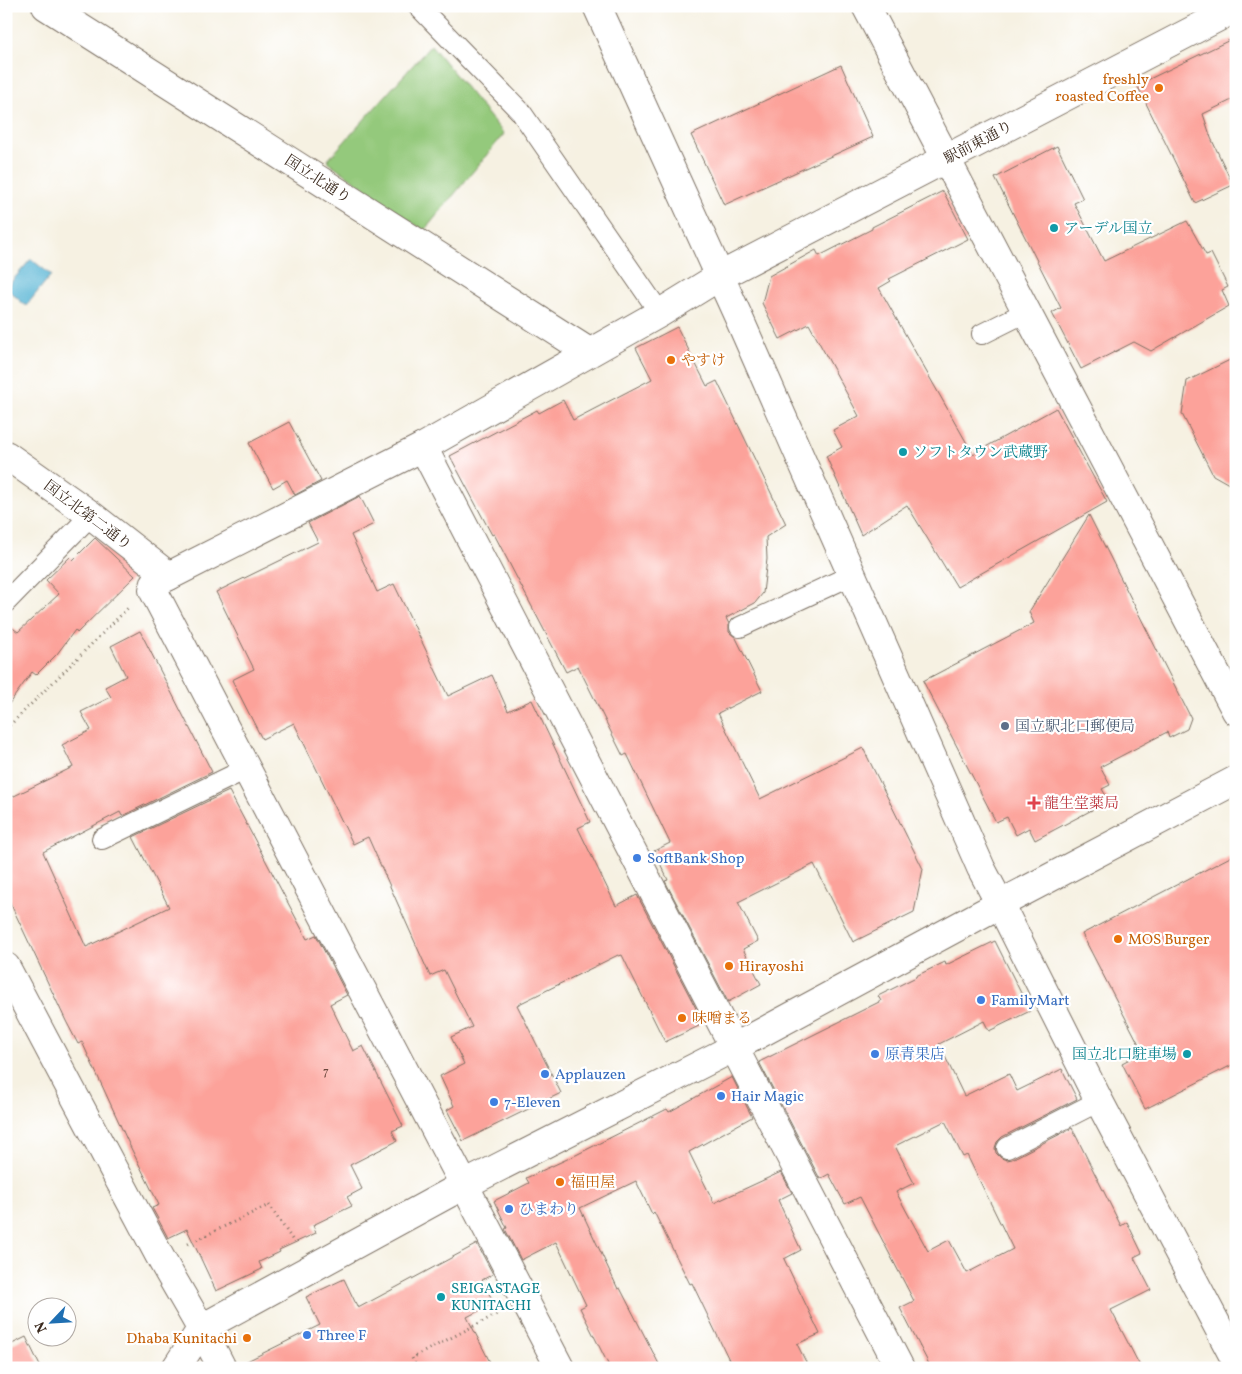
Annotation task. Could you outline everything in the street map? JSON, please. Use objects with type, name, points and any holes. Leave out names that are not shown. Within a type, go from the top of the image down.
[{"type":"street","name":"国立北通り","points":[[46,6],[589,352]]},
{"type":"street","points":[[597,6],[720,276],[981,868],[1100,1101],[1236,1360]]},
{"type":"street","points":[[866,6],[1236,711]]},
{"type":"street","name":"駅前東通り","points":[[161,583],[423,447],[660,313],[720,276],[1236,8]]},
{"type":"street","points":[[423,447],[900,1368]]},
{"type":"street","name":"国立北第二通り","points":[[6,455],[90,515],[161,583]]},
{"type":"street","points":[[161,583],[246,769],[560,1368]]},
{"type":"street","points":[[176,1368],[202,1328],[464,1185],[735,1047],[1000,904],[1236,780]]},
{"type":"street","points":[[6,967],[160,1257],[202,1328],[222,1368]]},
{"type":"lane","points":[[418,6],[521,112],[660,313]]},
{"type":"lane","points":[[982,334],[1026,312]]},
{"type":"lane","points":[[6,602],[90,515]]},
{"type":"lane","points":[[740,627],[852,575]]},
{"type":"lane","points":[[102,839],[246,769]]},
{"type":"lane","points":[[1007,1148],[1100,1101]]},
{"type":"path","points":[[6,729],[145,592],[161,583]]},
{"type":"path","points":[[160,1257],[269,1206],[297,1246]]},
{"type":"path","points":[[417,1368],[412,1358],[524,1299]]},
{"type":"green space","points":[[431,45],[504,134],[424,231],[327,161]]},
{"type":"water","points":[[31,259],[51,275],[26,306],[6,288]]},
{"type":"building","points":[[1236,37],[1236,98],[1203,114],[1211,138],[1233,185],[1195,203],[1137,85]]},
{"type":"building","points":[[841,65],[873,137],[724,205],[691,135]]},
{"type":"building","points":[[1057,146],[1083,199],[1074,203],[1104,261],[1187,221],[1206,255],[1211,253],[1228,287],[1222,290],[1229,306],[1151,351],[1134,342],[1081,369],[1052,313],[1061,308],[995,178]]},
{"type":"building","points":[[943,191],[968,239],[889,279],[891,281],[879,288],[973,454],[1056,408],[1107,502],[957,587],[907,505],[861,535],[826,456],[842,447],[833,430],[859,416],[809,324],[780,339],[762,303],[769,276],[816,250],[819,256]]},
{"type":"building","points":[[677,327],[707,386],[717,381],[786,524],[766,537],[767,559],[763,593],[755,603],[726,618],[729,624],[729,632],[736,638],[762,691],[718,713],[760,799],[863,748],[923,869],[914,912],[853,942],[814,864],[738,902],[758,941],[743,949],[761,984],[728,1002],[665,881],[668,880],[654,851],[670,843],[627,754],[623,756],[578,666],[566,672],[494,534],[492,535],[450,456],[537,410],[539,413],[563,400],[573,420],[652,379],[636,348]]},
{"type":"building","points":[[1236,357],[1236,488],[1213,475],[1182,414],[1187,381]]},
{"type":"building","points":[[289,422],[321,481],[295,495],[287,480],[273,488],[249,443]]},
{"type":"building","points":[[360,496],[374,524],[351,535],[377,592],[394,584],[448,696],[492,675],[508,711],[532,700],[590,822],[578,828],[616,906],[637,895],[700,1016],[695,1019],[699,1026],[665,1042],[622,955],[618,955],[517,1005],[561,1093],[463,1141],[447,1110],[454,1106],[440,1076],[464,1064],[451,1037],[472,1027],[444,970],[430,976],[368,837],[353,844],[294,723],[262,739],[232,680],[254,669],[216,592],[318,542],[308,523]]},
{"type":"building","points":[[1089,515],[1191,718],[1187,729],[1169,738],[1167,732],[1100,767],[1110,785],[1102,789],[1109,801],[1035,840],[1029,828],[1016,835],[1007,817],[996,822],[923,681],[1034,623],[1029,612]]},
{"type":"building","points":[[95,538],[135,576],[77,633],[75,630],[57,654],[36,675],[32,672],[6,708],[6,623],[18,632],[59,594],[46,580],[70,557],[73,560]]},
{"type":"building","points":[[140,631],[212,772],[122,816],[120,812],[43,852],[86,947],[169,907],[133,837],[229,791],[307,939],[316,935],[347,995],[330,1004],[353,1051],[363,1046],[403,1126],[392,1131],[397,1141],[350,1165],[362,1189],[347,1197],[352,1206],[313,1225],[316,1233],[279,1250],[280,1252],[259,1262],[262,1269],[216,1291],[187,1229],[168,1238],[152,1208],[159,1205],[82,1042],[78,1044],[66,1021],[6,894],[6,800],[73,767],[62,745],[91,730],[81,712],[111,697],[105,687],[126,676],[111,646]]},
{"type":"building","points":[[1236,854],[1236,1063],[1145,1109],[1122,1063],[1143,1052],[1082,934]]},
{"type":"building","points":[[995,941],[1030,1011],[989,1031],[984,1021],[939,1044],[964,1096],[1009,1074],[1017,1091],[1062,1069],[1077,1099],[1002,1137],[997,1142],[996,1153],[1001,1158],[1012,1159],[1072,1128],[1121,1226],[1127,1222],[1142,1253],[1134,1257],[1151,1290],[1111,1310],[1141,1368],[931,1368],[900,1308],[914,1301],[860,1197],[845,1204],[829,1174],[820,1179],[759,1062],[881,1001],[878,996],[916,976],[945,962],[946,965]],"holes":[[[945,1121],[963,1157],[967,1155],[1013,1249],[967,1273],[949,1240],[928,1251],[896,1192],[914,1183],[895,1146]]]},
{"type":"building","points":[[732,1077],[752,1117],[689,1152],[714,1203],[781,1172],[792,1193],[778,1200],[801,1250],[784,1259],[820,1334],[797,1344],[809,1368],[733,1368],[692,1283],[690,1284],[654,1212],[652,1214],[636,1181],[580,1208],[618,1289],[620,1288],[661,1368],[610,1368],[580,1308],[586,1305],[556,1242],[521,1260],[505,1229],[507,1228],[494,1201],[529,1183],[526,1178],[667,1109],[669,1112]]},
{"type":"building","points":[[477,1244],[493,1274],[482,1280],[494,1303],[467,1317],[493,1368],[237,1368],[237,1366],[320,1325],[306,1297],[344,1279],[358,1308]]},
{"type":"building","points":[[26,1337],[28,1346],[30,1346],[41,1368],[6,1368],[6,1347]]},
{"type":"place","name":"freshly roasted Coffee","points":[[1159,88]]},
{"type":"place","name":"アーデル国立","points":[[1054,228]]},
{"type":"place","name":"やすけ","points":[[671,360]]},
{"type":"place","name":"ソフトタウン武蔵野","points":[[903,452]]},
{"type":"place","name":"国立駅北口郵便局","points":[[1005,726]]},
{"type":"place","name":"龍生堂薬局","points":[[1034,803]]},
{"type":"place","name":"SoftBank Shop","points":[[637,858]]},
{"type":"place","name":"MOS Burger","points":[[1118,939]]},
{"type":"place","name":"Hirayoshi","points":[[729,966]]},
{"type":"place","name":"FamilyMart","points":[[981,1000]]},
{"type":"place","name":"味噌まる","points":[[682,1018]]},
{"type":"place","name":"原青果店","points":[[875,1054]]},
{"type":"place","name":"国立北口駐車場","points":[[1187,1054]]},
{"type":"place","name":"Applauzen","points":[[545,1074]]},
{"type":"place","name":"Hair Magic","points":[[721,1096]]},
{"type":"place","name":"7-Eleven","points":[[494,1102]]},
{"type":"place","name":"福田屋","points":[[560,1182]]},
{"type":"place","name":"ひまわり","points":[[509,1209]]},
{"type":"place","name":"SEIGASTAGE KUNITACHI","points":[[441,1297]]},
{"type":"place","name":"Three F","points":[[307,1335]]},
{"type":"place","name":"Dhaba Kunitachi","points":[[247,1338]]}]
